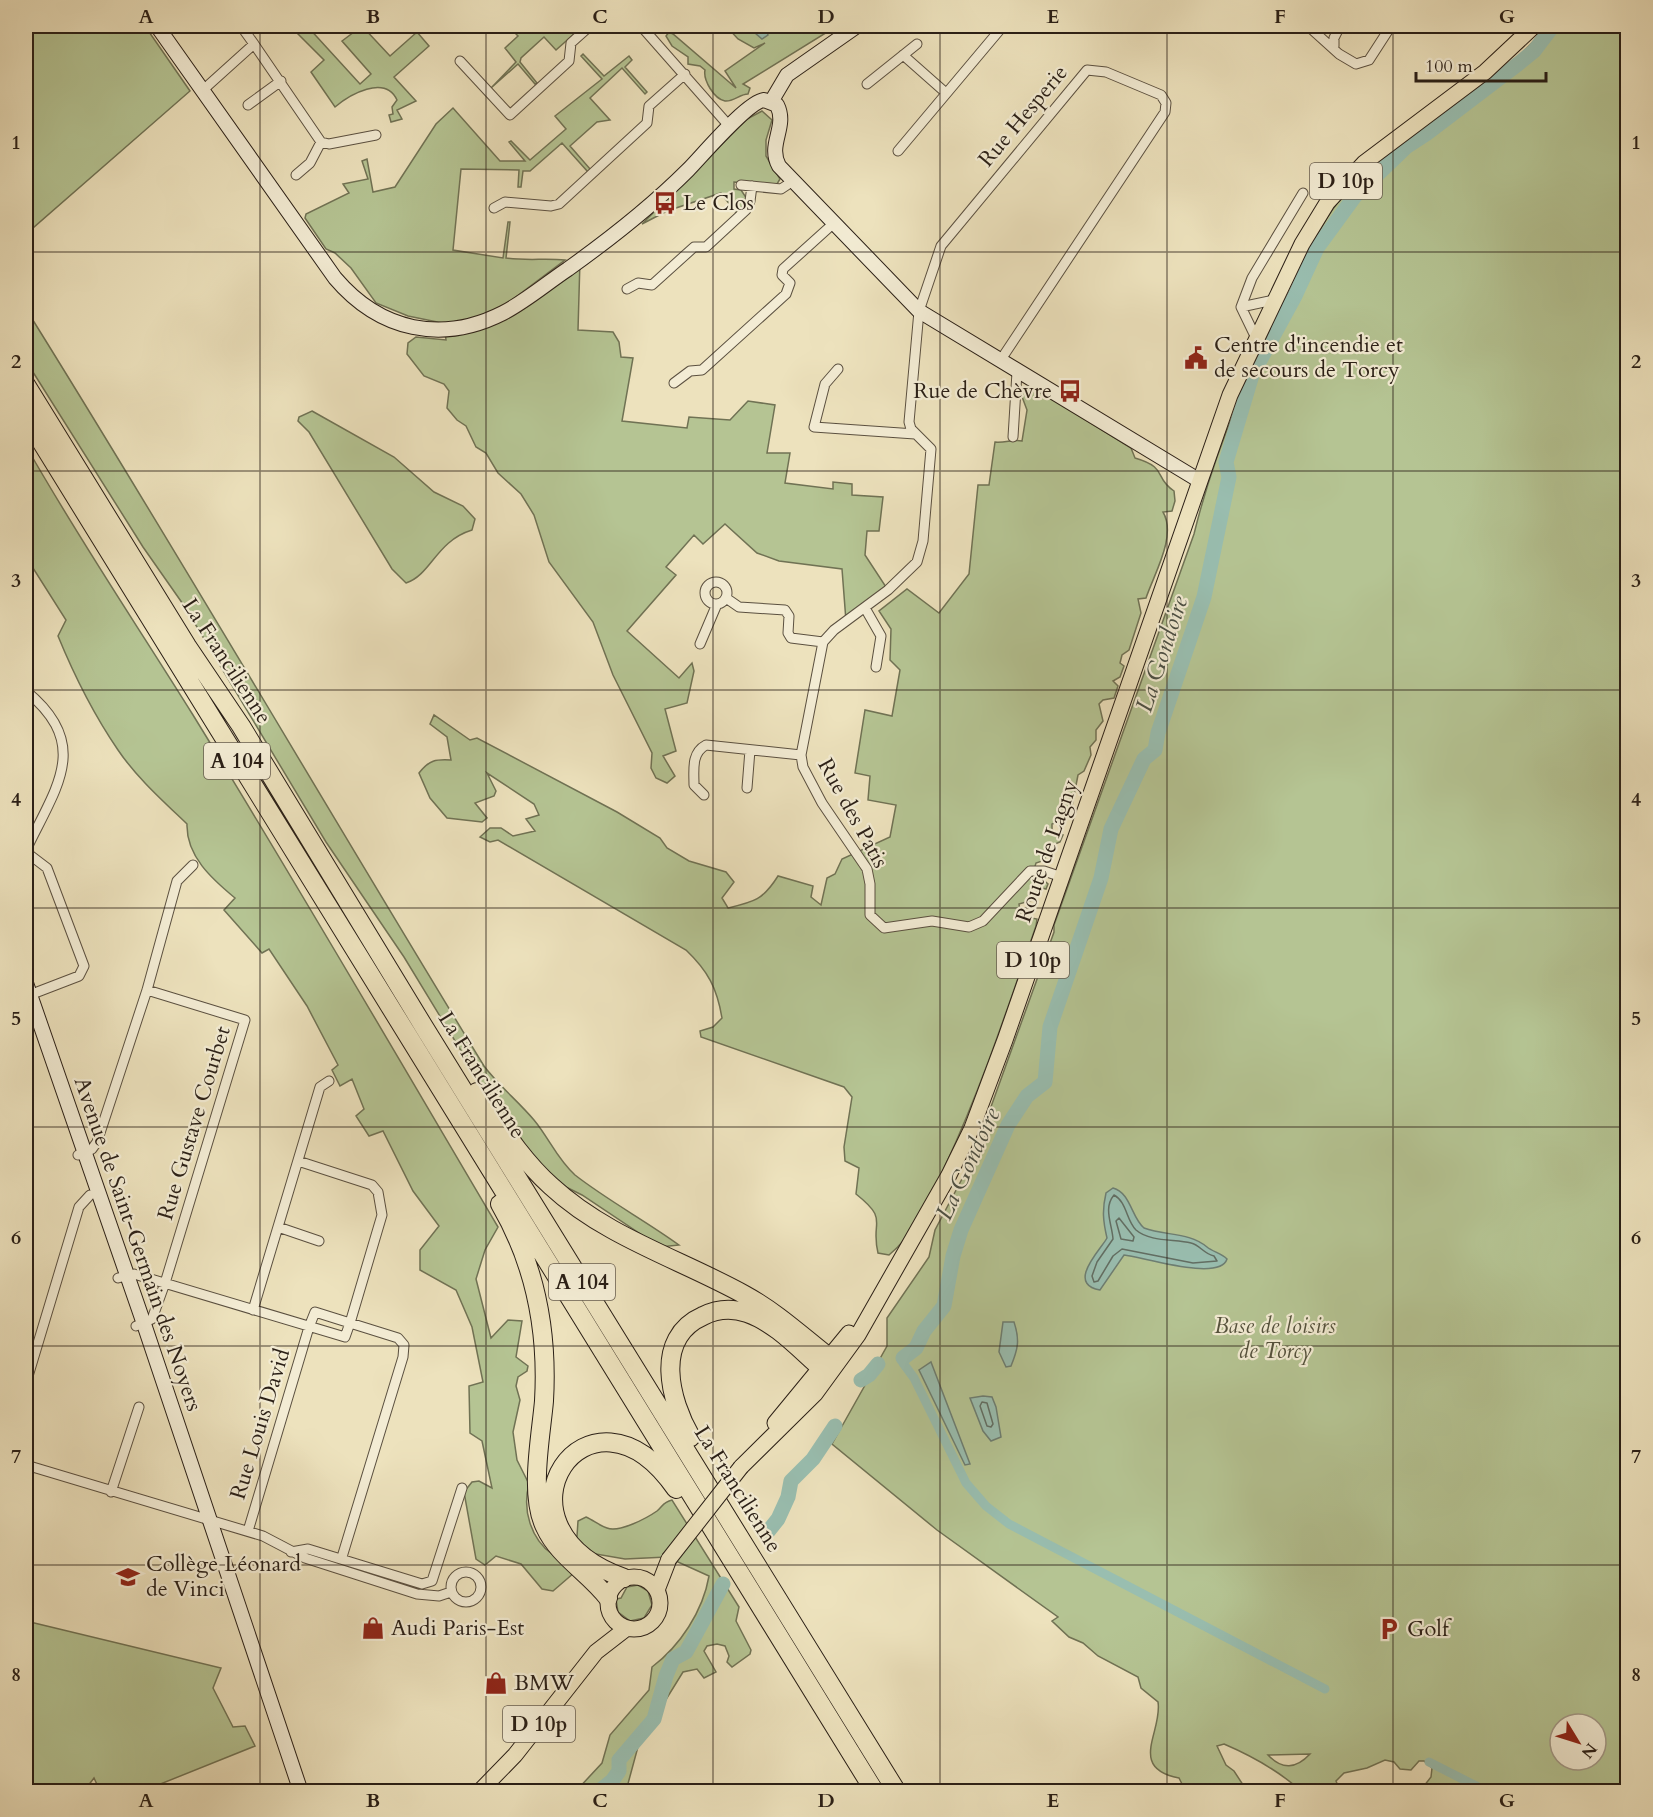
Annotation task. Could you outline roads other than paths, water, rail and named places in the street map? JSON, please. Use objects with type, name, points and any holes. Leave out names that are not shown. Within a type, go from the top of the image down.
[{"type":"highway","name":"La Francilienne","points":[[26,385],[188,646],[241,726],[424,1027],[897,1791]]},
{"type":"highway","name":"La Francilienne","points":[[26,417],[875,1791]]},
{"type":"highway","points":[[424,1027],[442,1040],[522,1155],[569,1201],[622,1234],[746,1295],[778,1317],[828,1369]]},
{"type":"highway","points":[[451,1105],[451,1122],[507,1217],[536,1290],[544,1343],[538,1491],[544,1526],[556,1545],[608,1598]]},
{"type":"highway","points":[[739,1537],[738,1517],[680,1419],[673,1400],[670,1370],[675,1345],[687,1327],[701,1316],[713,1311],[734,1310],[748,1313],[769,1324],[828,1369]]},
{"type":"highway","points":[[633,1578],[601,1567],[579,1551],[559,1526],[554,1515],[552,1496],[555,1479],[564,1462],[582,1448],[611,1442],[635,1449],[654,1461],[693,1514],[712,1527]]},
{"type":"main road","name":"D 10p","points":[[1200,481],[1230,395],[1274,300],[1315,221],[1342,185],[1364,163],[1485,72],[1534,26]]},
{"type":"main road","name":"Route de Lagny","points":[[828,1369],[890,1278],[932,1208],[972,1128],[1200,481]]},
{"type":"main road","name":"D 10p","points":[[657,1590],[669,1559],[741,1467],[799,1412],[828,1369]]},
{"type":"main road","name":"D 10p","points":[[633,1578],[669,1559]]},
{"type":"main road","points":[[633,1578],[652,1583],[657,1590],[660,1603],[656,1618],[643,1628],[627,1628],[612,1617],[608,1598],[613,1586],[633,1578]]},
{"type":"main road","name":"D 10p","points":[[596,1652],[612,1617]]},
{"type":"main road","name":"D 10p","points":[[478,1791],[514,1755],[596,1652],[627,1628]]},
{"type":"street","points":[[158,26],[335,278],[348,293],[373,312],[390,320],[437,330],[473,325],[503,313],[627,225],[669,188],[756,102],[771,102],[777,105],[781,118],[773,146],[775,156],[793,181],[920,311],[1000,362],[1200,481]]},
{"type":"street","points":[[241,26],[321,142],[329,144],[376,135]]},
{"type":"street","points":[[460,61],[510,114],[569,61],[571,43],[590,26]]},
{"type":"street","points":[[641,26],[730,127]]},
{"type":"street","points":[[771,102],[787,75],[857,26]]},
{"type":"street","points":[[898,151],[1003,26]]},
{"type":"street","points":[[1308,26],[1334,46],[1347,60],[1356,64],[1364,63],[1372,56],[1391,26]]},
{"type":"street","points":[[1334,46],[1334,38],[1340,26]]},
{"type":"street","points":[[203,90],[254,44]]},
{"type":"street","points":[[867,84],[917,44]]},
{"type":"street","points":[[903,55],[946,93]]},
{"type":"street","name":"Rue Hesperie","points":[[920,311],[935,261],[946,239],[1087,70],[1106,72],[1161,95],[1166,103],[1165,112],[1000,362]]},
{"type":"street","points":[[494,208],[505,202],[551,206],[559,204],[647,123],[649,106],[685,74]]},
{"type":"street","points":[[248,105],[281,81]]},
{"type":"street","points":[[296,175],[310,163],[321,142]]},
{"type":"street","points":[[741,185],[781,189],[793,181]]},
{"type":"street","points":[[627,289],[638,283],[652,285],[694,247],[706,247],[746,210],[752,186]]},
{"type":"street","points":[[1256,338],[1241,307],[1252,278],[1303,193]]},
{"type":"street","points":[[674,383],[690,371],[702,370],[786,294],[790,283],[782,275],[783,269],[834,223]]},
{"type":"street","points":[[1241,307],[1274,300]]},
{"type":"street","points":[[726,598],[739,607],[785,610],[789,616],[788,633],[791,638],[823,642],[834,630],[905,575],[921,554],[931,455],[929,446],[915,434],[909,422],[920,311]]},
{"type":"street","points":[[838,369],[825,384],[814,427],[915,434]]},
{"type":"street","points":[[1013,437],[1017,372]]},
{"type":"street","points":[[700,644],[717,604],[726,598],[727,591],[724,585],[717,582],[706,589],[706,596],[710,602],[717,604]]},
{"type":"street","points":[[865,608],[881,636],[876,667]]},
{"type":"street","name":"Rue des Patis","points":[[823,642],[801,755],[810,784],[869,876],[870,915],[879,925],[892,929],[932,921],[974,926],[982,921],[1030,871],[1044,871],[1062,877]]},
{"type":"street","points":[[26,691],[51,714],[62,735],[65,754],[54,791],[26,851],[47,868],[84,966],[79,976],[27,994]]},
{"type":"street","points":[[704,795],[694,785],[695,757],[699,749],[706,745],[801,755]]},
{"type":"street","points":[[747,788],[750,750]]},
{"type":"street","points":[[81,1154],[97,1142],[147,990],[177,881],[193,866]]},
{"type":"street","name":"Rue Gustave Courbet","points":[[140,1325],[152,1319],[165,1283],[245,1020],[147,990]]},
{"type":"street","name":"Avenue de Saint-Germain des Noyers","points":[[27,994],[122,1276]]},
{"type":"street","points":[[253,1310],[320,1087],[329,1081]]},
{"type":"street","name":"Avenue de Saint-Germain des Noyers","points":[[81,1154],[90,1195],[140,1325],[301,1791]]},
{"type":"street","points":[[122,1276],[134,1274],[345,1337],[382,1215],[378,1192],[372,1185],[298,1161]]},
{"type":"street","points":[[26,1383],[79,1207],[90,1195]]},
{"type":"street","points":[[278,1227],[320,1240]]},
{"type":"street","points":[[309,1327],[315,1312],[398,1338],[404,1345],[403,1357],[342,1557]]},
{"type":"street","name":"Rue Louis David","points":[[248,1531],[309,1327]]},
{"type":"street","points":[[26,1347],[33,1359]]},
{"type":"street","points":[[111,1492],[139,1407]]},
{"type":"street","points":[[26,1465],[183,1514],[208,1518],[248,1531],[291,1552],[417,1594],[439,1596],[451,1592]]},
{"type":"street","points":[[291,1552],[308,1549],[342,1557],[422,1584],[432,1581],[462,1488]]},
{"type":"water","points":[[747,26],[764,26],[768,35],[762,39]]},
{"type":"water","points":[[1113,1188],[1124,1195],[1144,1228],[1193,1239],[1227,1259],[1221,1266],[1196,1268],[1124,1255],[1100,1290],[1090,1286],[1086,1281],[1086,1274],[1093,1257],[1107,1238],[1104,1205],[1106,1193]]},
{"type":"water","points":[[1003,1322],[1014,1322],[1018,1339],[1011,1366],[1006,1367],[999,1352]]},
{"type":"water","points":[[931,1362],[970,1464],[965,1465],[919,1370]]},
{"type":"water","points":[[992,1397],[996,1407],[1001,1437],[991,1441],[983,1431],[970,1398]]},
{"type":"waterway","name":"La Gondoire","points":[[903,1358],[916,1348],[924,1331],[944,1306],[953,1256],[961,1230],[1008,1125],[1027,1096],[1045,1082],[1050,1027],[1101,878],[1111,829],[1144,759],[1155,750],[1158,733],[1204,597],[1229,477],[1226,462],[1252,375],[1295,296],[1317,248],[1355,196],[1406,147],[1534,51],[1553,26]]},
{"type":"waterway","points":[[903,1358],[903,1363],[914,1378],[966,1483],[986,1506],[1009,1524],[1325,1689]]},
{"type":"waterway","name":"La Gondoire","points":[[861,1380],[869,1375],[878,1364]]},
{"type":"waterway","name":"La Gondoire","points":[[766,1534],[778,1519],[788,1497],[791,1481],[813,1459],[835,1426]]},
{"type":"waterway","name":"La Gondoire","points":[[598,1792],[612,1781],[619,1771],[619,1760],[654,1719],[673,1659],[686,1652],[723,1584]]},
{"type":"waterway","points":[[1429,1762],[1488,1792]]},
{"type":"place","name":"Le Clos","points":[[665,203]]},
{"type":"place","name":"Centre d'incendie et de secours de Torcy","points":[[1196,358]]},
{"type":"place","name":"Rue de Chèvre","points":[[1070,391]]},
{"type":"place","name":"Collège Léonard de Vinci","points":[[128,1577]]},
{"type":"place","name":"Audi Paris-Est","points":[[373,1628]]},
{"type":"place","name":"Golf","points":[[1389,1629]]},
{"type":"place","name":"BMW","points":[[496,1683]]},
{"type":"park label","name":"Base de loisirs de Torcy","points":[[1275,1338]]}]
